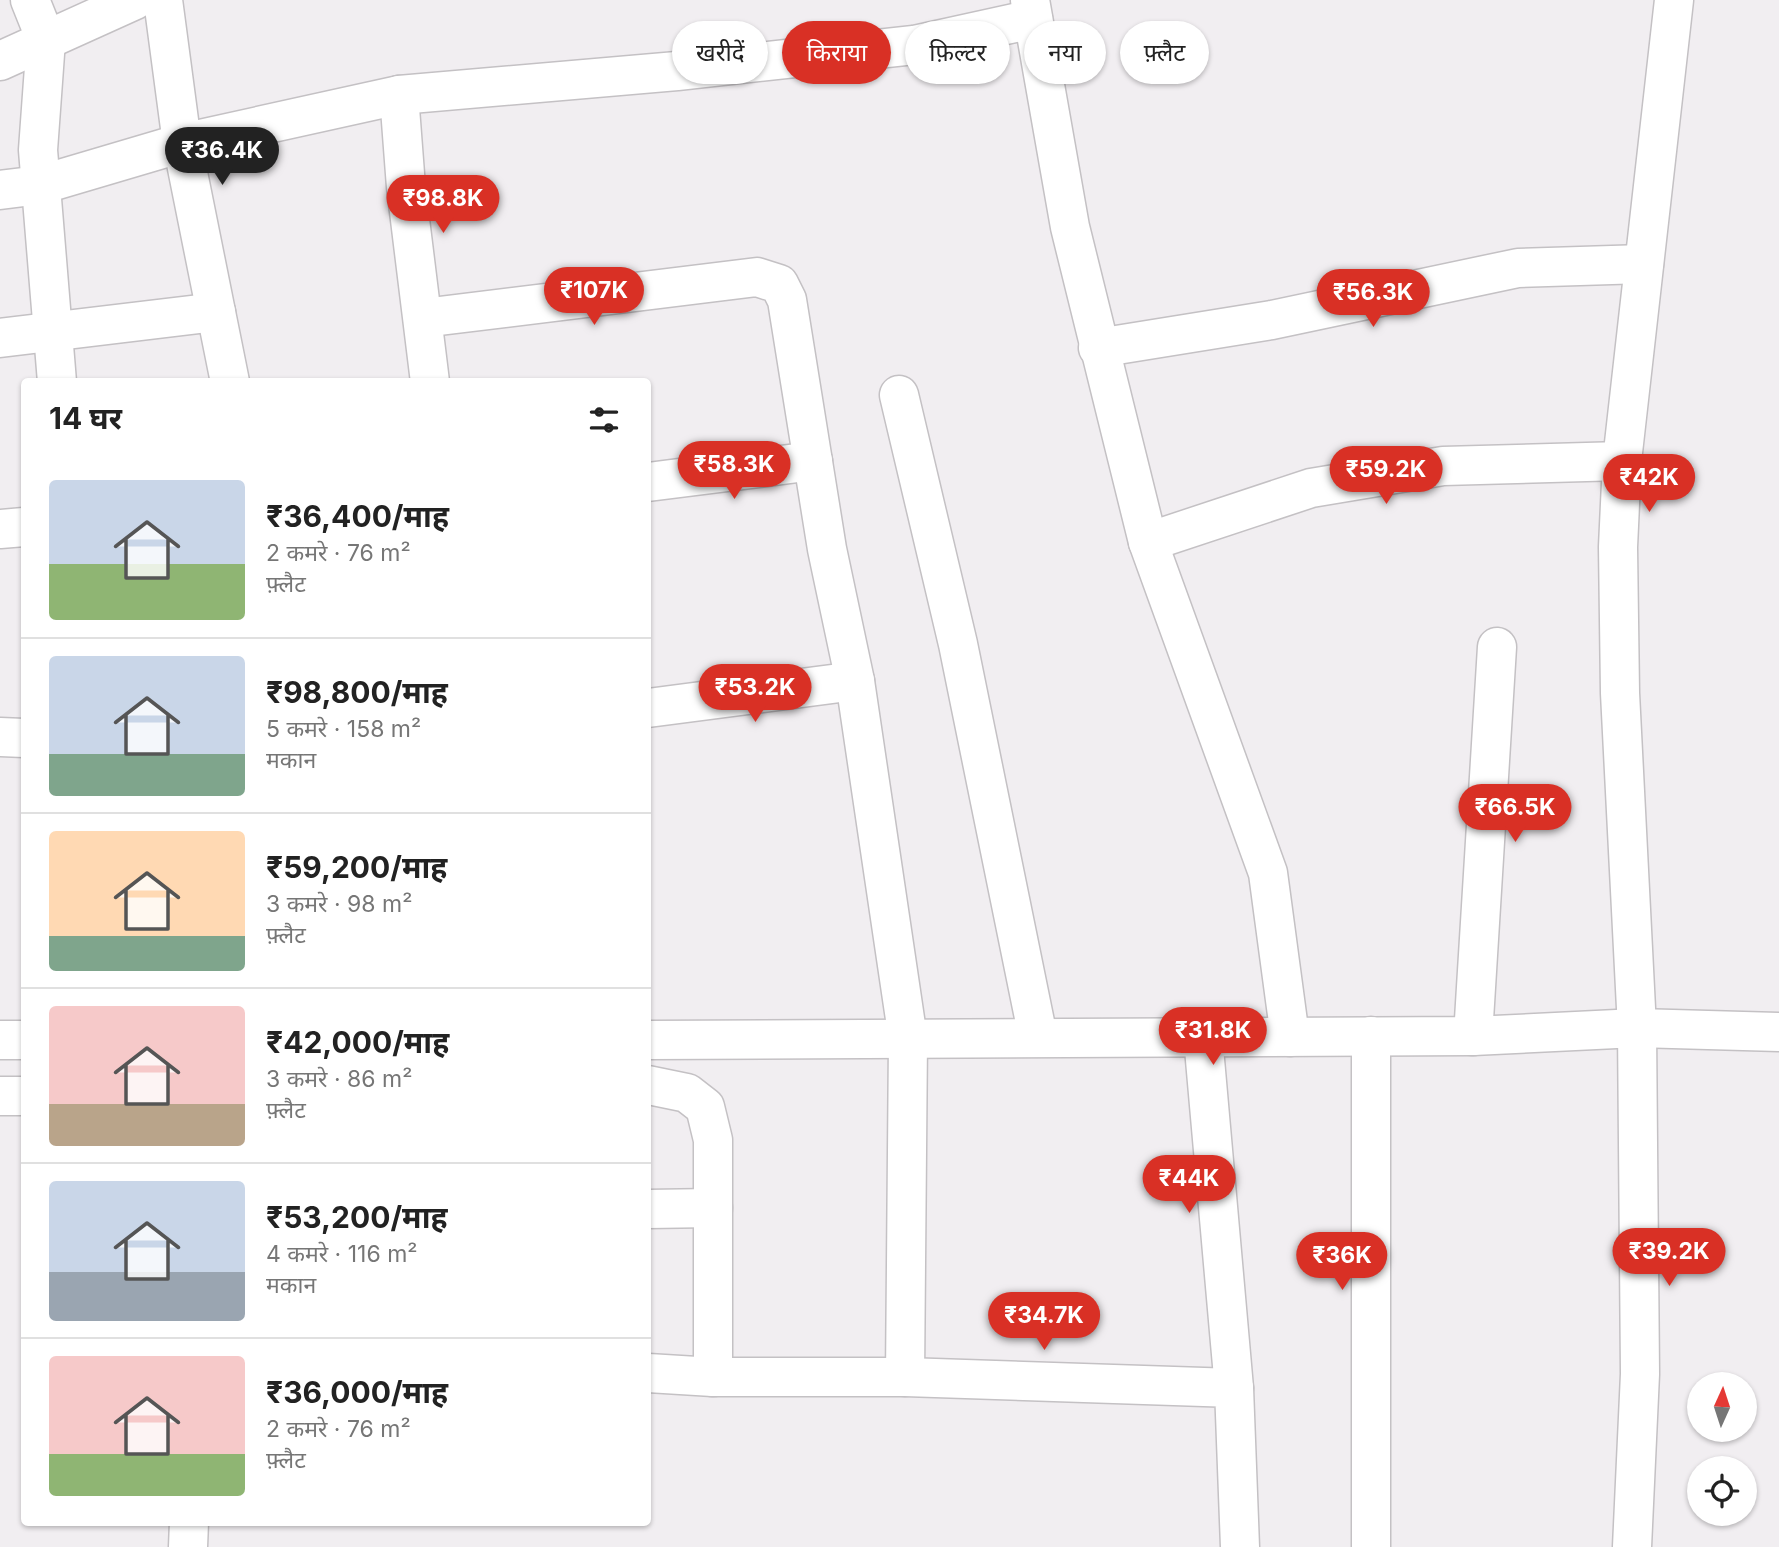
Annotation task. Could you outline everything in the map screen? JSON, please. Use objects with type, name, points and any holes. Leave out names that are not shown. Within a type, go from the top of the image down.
[{"type":"street","points":[[30,0],[46,40],[38,150],[57,378]]},
{"type":"street","points":[[0,61],[135,0]]},
{"type":"street","points":[[163,0],[183,142],[229,378]]},
{"type":"street","points":[[1632,1547],[1640,1374],[1637,1028],[1620,693],[1618,547],[1622,461],[1674,0]]},
{"type":"street","points":[[0,190],[40,185],[183,142],[399,95],[677,71],[914,45],[1032,9],[1070,227],[1148,542],[1268,873],[1290,1037]]},
{"type":"street","points":[[399,95],[406,187],[430,378]]},
{"type":"street","points":[[1098,348],[1272,320],[1518,268],[1644,264]]},
{"type":"street","points":[[423,318],[757,277],[779,284],[787,300],[827,548],[855,681],[908,1039],[905,1377]]},
{"type":"street","points":[[0,338],[216,312]]},
{"type":"street","points":[[900,395],[958,644],[1038,1037]]},
{"type":"street","points":[[651,482],[813,461]]},
{"type":"street","points":[[1148,542],[1311,488],[1443,466],[1622,461]]},
{"type":"street","points":[[0,529],[21,527]]},
{"type":"street","points":[[1473,1036],[1497,647]]},
{"type":"street","points":[[651,708],[855,681]]},
{"type":"street","points":[[0,737],[21,738]]},
{"type":"street","points":[[651,1041],[1473,1036],[1637,1028],[1779,1032]]},
{"type":"street","points":[[1371,1036],[1371,1547]]},
{"type":"street","points":[[1203,1037],[1234,1388],[1240,1547]]},
{"type":"street","points":[[0,1040],[21,1040]]},
{"type":"street","points":[[651,1086],[687,1093],[705,1107],[713,1140],[713,1377]]},
{"type":"street","points":[[0,1096],[21,1096]]},
{"type":"street","points":[[651,1209],[713,1208]]},
{"type":"street","points":[[651,1373],[713,1377],[905,1377],[1234,1388]]},
{"type":"street","points":[[188,1547],[189,1526]]}]
